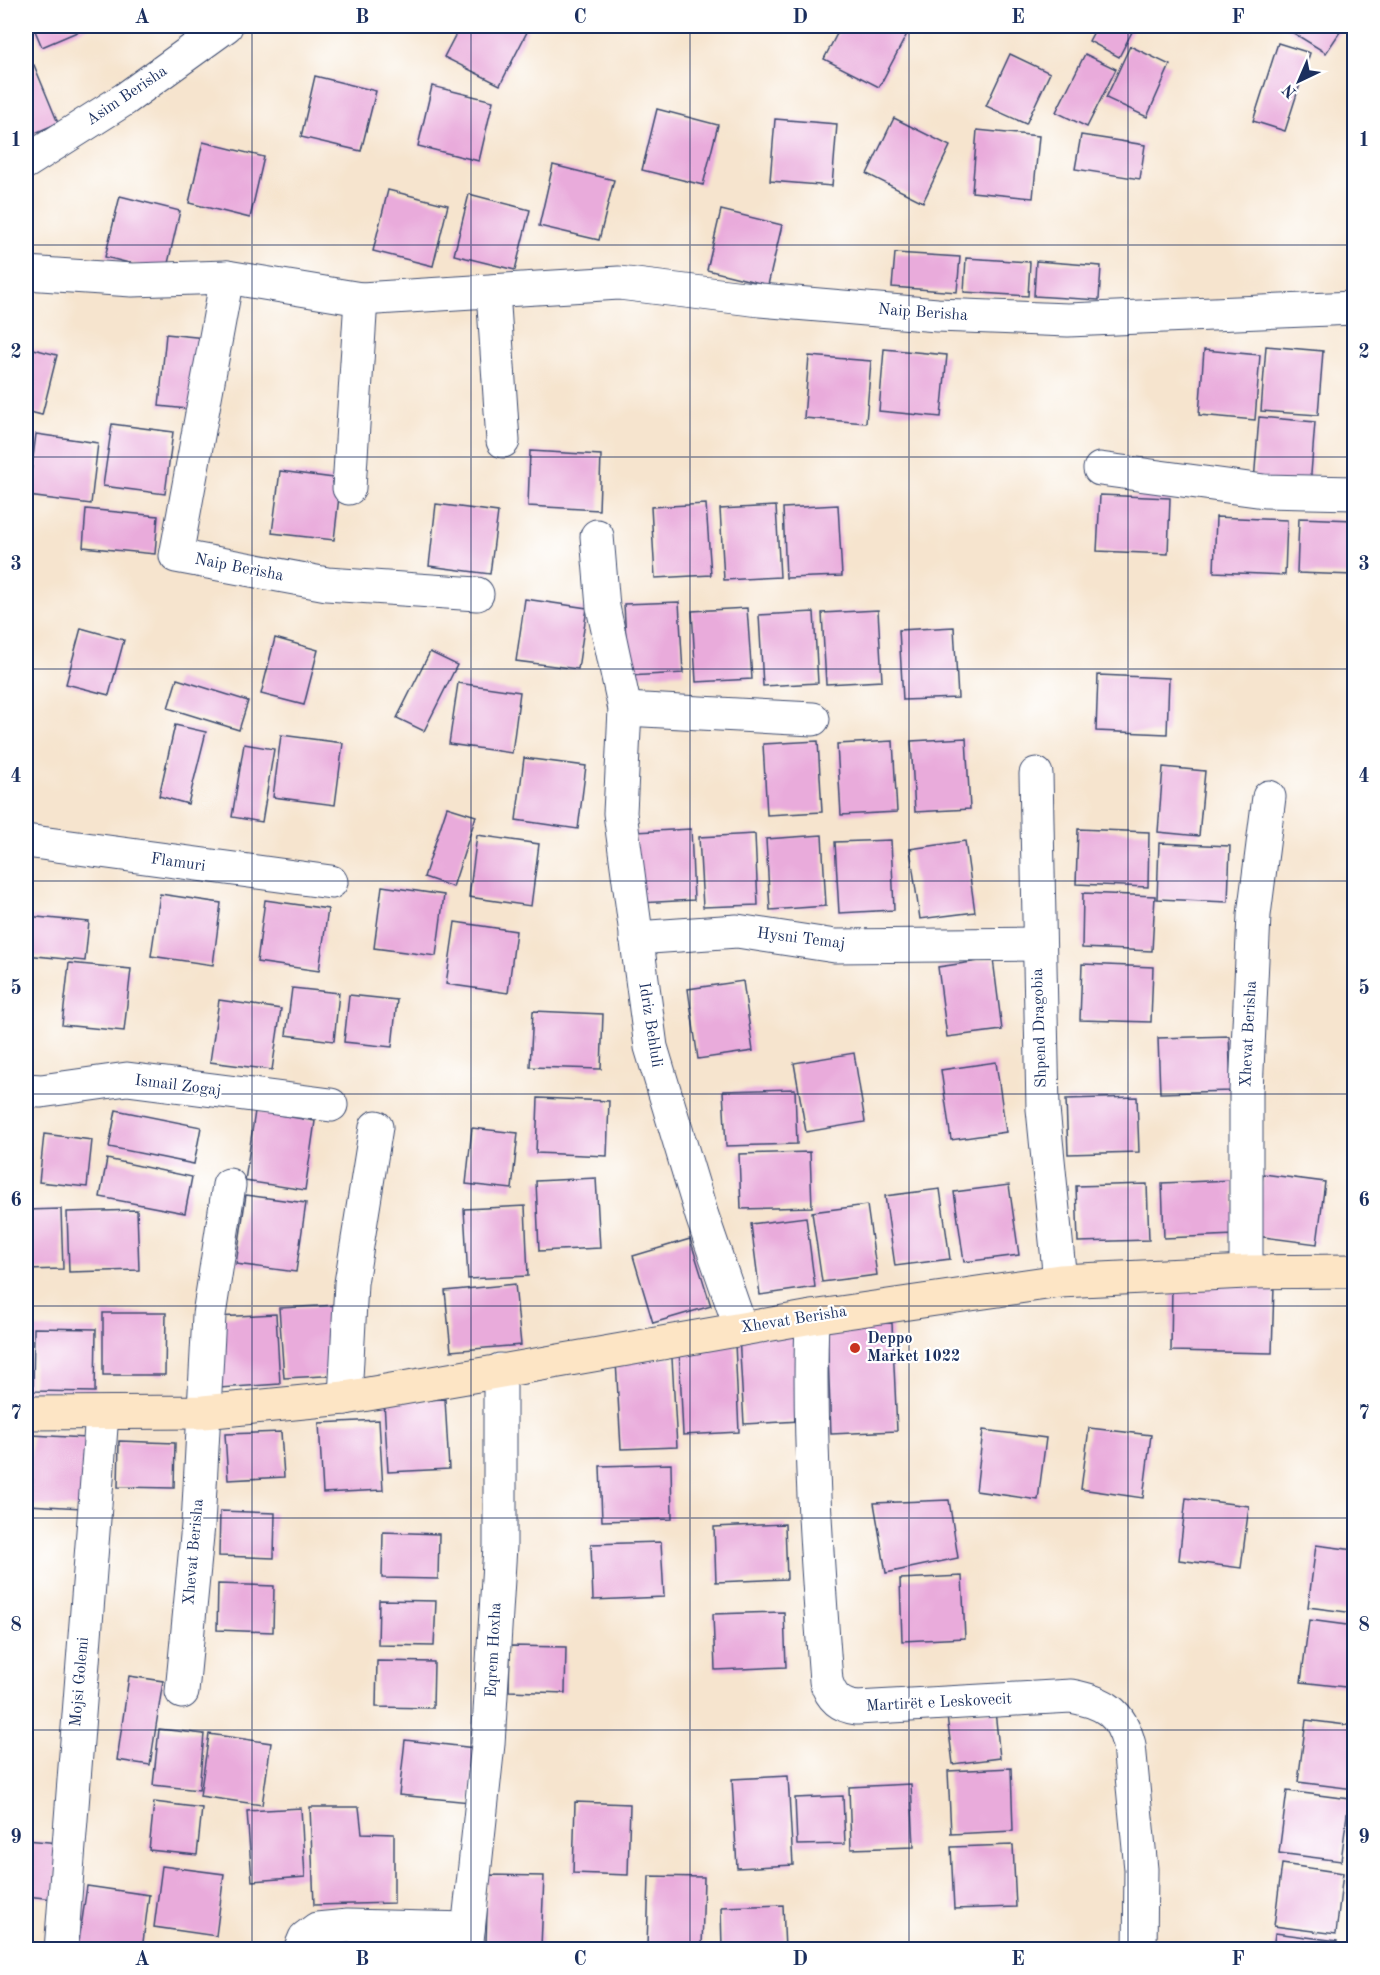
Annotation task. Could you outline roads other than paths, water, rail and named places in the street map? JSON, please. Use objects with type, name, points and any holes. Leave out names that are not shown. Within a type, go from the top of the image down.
[{"type":"street","name":"Asim Berisha","points":[[26,162],[125,99],[226,26]]},
{"type":"street","name":"Naip Berisha","points":[[26,273],[132,280],[227,277],[361,298],[619,283],[760,300],[914,313],[1068,320],[1354,308]]},
{"type":"street","name":"Naip Berisha","points":[[227,277],[176,556],[327,584],[477,594]]},
{"type":"street","points":[[493,291],[503,441]]},
{"type":"street","points":[[349,488],[361,298]]},
{"type":"street","points":[[1100,469],[1264,491],[1354,493]]},
{"type":"street","name":"Idriz Behluli","points":[[597,536],[603,607],[625,709],[620,813],[651,1047],[661,1087],[741,1329]]},
{"type":"street","points":[[625,709],[813,719]]},
{"type":"street","name":"Shpend Dragobia","points":[[1036,774],[1043,1108],[1059,1281]]},
{"type":"street","name":"Xhevat Berisha","points":[[1246,1272],[1246,1092],[1254,927],[1269,797]]},
{"type":"street","name":"Flamuri","points":[[26,842],[332,882]]},
{"type":"street","name":"Hysni Temaj","points":[[636,938],[737,931],[835,946],[1039,944]]},
{"type":"street","name":"Ismail Zogaj","points":[[26,1090],[41,1091],[127,1079],[331,1105]]},
{"type":"street","points":[[345,1398],[351,1283],[376,1127]]},
{"type":"street","points":[[203,1412],[209,1315],[229,1185]]},
{"type":"street","name":"Xhevat Berisha","points":[[26,1413],[203,1412],[345,1398],[812,1317],[1059,1281],[1246,1272],[1354,1271]]},
{"type":"street","name":"Martirët e Leskovecit","points":[[812,1317],[810,1386],[819,1588],[826,1681],[829,1692],[846,1707],[857,1708],[1071,1696],[1095,1702],[1115,1715],[1125,1728],[1130,1745],[1141,1869],[1140,1950]]},
{"type":"street","name":"Eqrem Hoxha","points":[[300,1950],[305,1938],[317,1929],[348,1926],[467,1939],[488,1744],[499,1569],[500,1370]]},
{"type":"street","name":"Xhevat Berisha","points":[[182,1692],[198,1525],[203,1412]]},
{"type":"street","name":"Mojsi Golemi","points":[[61,1950],[102,1414]]},
{"type":"place","name":"Deppo Market 1022","points":[[855,1348]]}]
